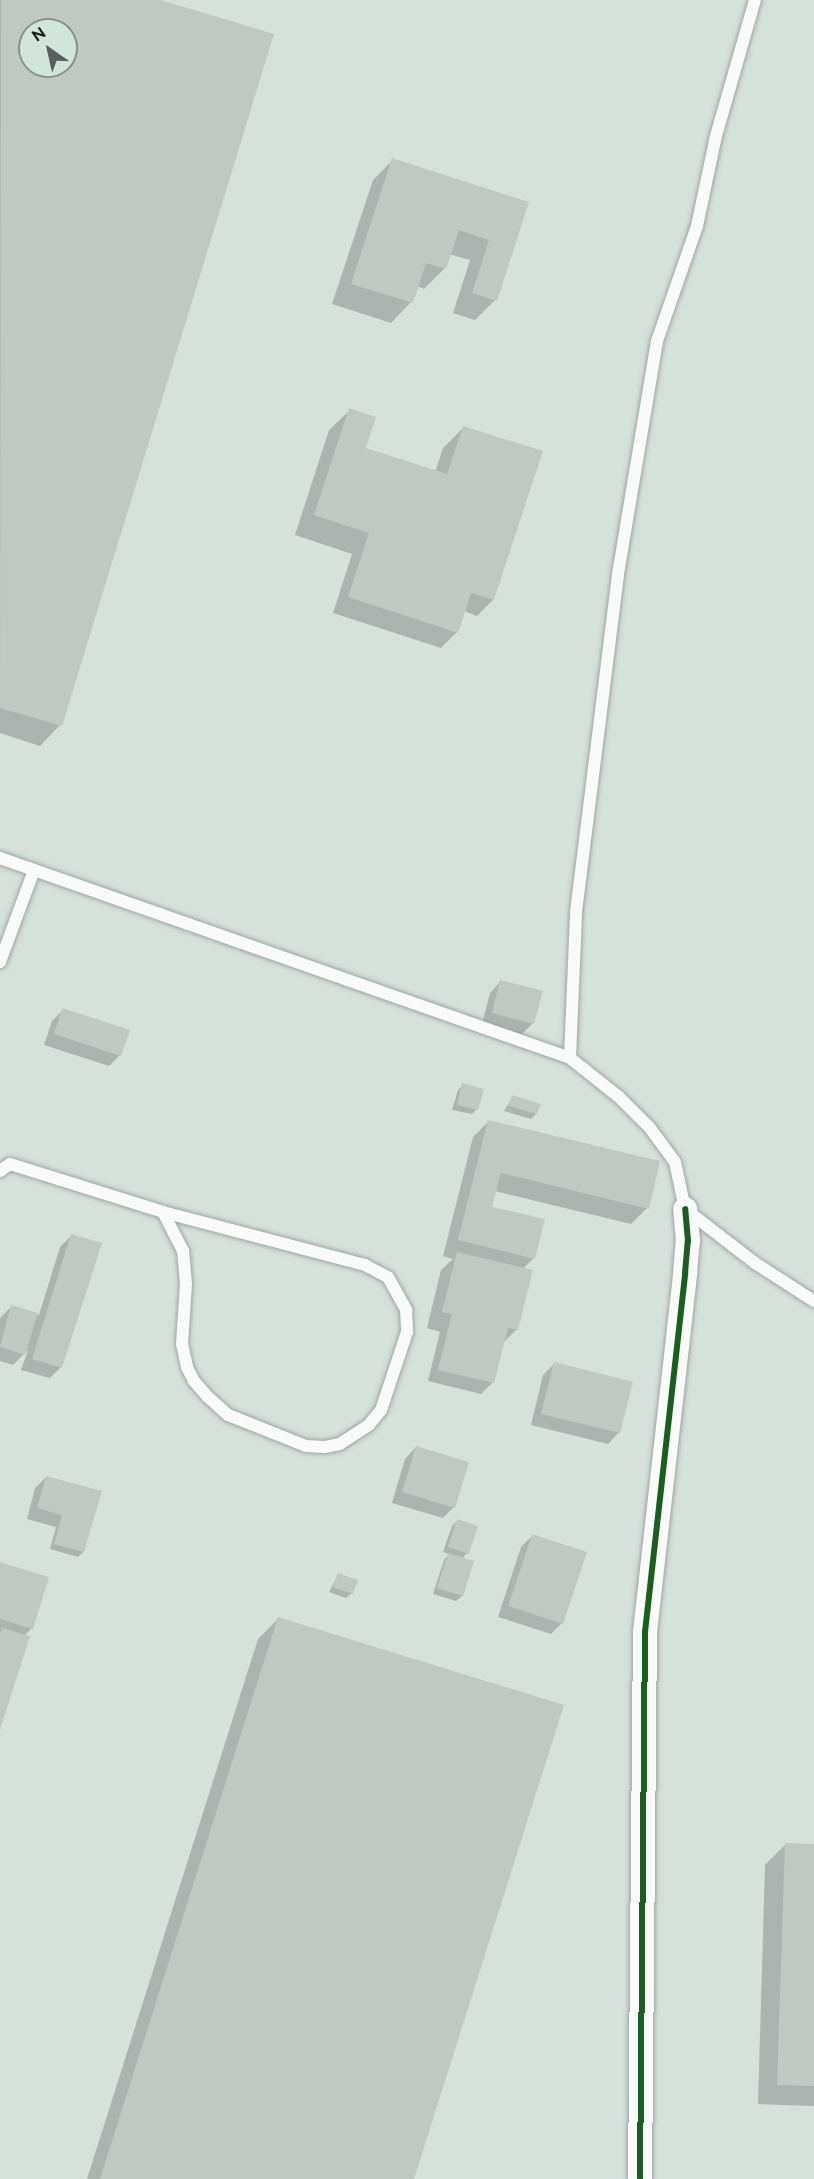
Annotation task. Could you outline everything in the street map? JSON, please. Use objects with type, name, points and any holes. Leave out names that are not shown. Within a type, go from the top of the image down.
[{"type":"street","points":[[640,2179],[645,1632],[685,1273],[688,1241],[685,1209]]},
{"type":"lane","points":[[570,1058],[576,912],[618,574],[657,340],[697,226],[716,136],[755,0]]},
{"type":"lane","points":[[0,858],[570,1058],[619,1097],[656,1137],[675,1162],[685,1209],[755,1263],[814,1301]]},
{"type":"lane","points":[[0,962],[34,870]]},
{"type":"lane","points":[[3,1165],[163,1212],[365,1265],[388,1277],[406,1310],[407,1332],[381,1410],[369,1425],[340,1444],[324,1447],[306,1446],[228,1415],[215,1405],[194,1381],[187,1367],[182,1344],[185,1265],[175,1230],[163,1212]]},
{"type":"building","points":[[1,0],[161,0],[274,34],[62,726],[0,708]]},
{"type":"building","points":[[392,158],[529,202],[497,301],[472,293],[489,240],[459,230],[446,269],[426,263],[413,303],[351,284]]},
{"type":"building","points":[[349,408],[376,417],[366,448],[447,474],[463,426],[543,451],[494,600],[471,593],[458,633],[348,597],[369,533],[314,515]]},
{"type":"building","points":[[500,980],[543,991],[534,1024],[492,1013]]},
{"type":"building","points":[[62,1008],[130,1030],[121,1056],[54,1034]]},
{"type":"building","points":[[462,1083],[484,1089],[478,1110],[457,1105]]},
{"type":"building","points":[[512,1095],[541,1104],[537,1114],[509,1106]]},
{"type":"building","points":[[488,1120],[660,1161],[649,1209],[501,1173],[492,1207],[545,1219],[535,1259],[458,1240]]},
{"type":"building","points":[[71,1234],[102,1243],[62,1368],[32,1359]]},
{"type":"building","points":[[457,1252],[533,1270],[518,1330],[508,1328],[494,1383],[438,1370],[452,1314],[442,1312]]},
{"type":"building","points":[[11,1305],[38,1313],[25,1355],[0,1347]]},
{"type":"building","points":[[554,1362],[633,1382],[620,1433],[541,1414]]},
{"type":"building","points":[[416,1446],[469,1462],[455,1508],[402,1492]]},
{"type":"building","points":[[46,1476],[102,1491],[84,1552],[54,1544],[62,1515],[37,1508]]},
{"type":"building","points":[[457,1519],[478,1526],[469,1554],[448,1547]]},
{"type":"building","points":[[532,1534],[587,1552],[563,1624],[508,1606]]},
{"type":"building","points":[[448,1553],[474,1561],[463,1596],[437,1588]]},
{"type":"building","points":[[0,1562],[49,1577],[33,1629],[0,1619]]},
{"type":"building","points":[[338,1573],[358,1580],[353,1594],[333,1587]]},
{"type":"building","points":[[278,1617],[564,1705],[414,2179],[100,2179]]},
{"type":"building","points":[[2,1628],[30,1636],[0,1730],[0,1633]]},
{"type":"building","points":[[785,1843],[814,1844],[814,2086],[777,2085]]},
{"type":"cycle path","points":[[640,2179],[645,1632],[685,1273],[688,1241],[685,1209]]}]
